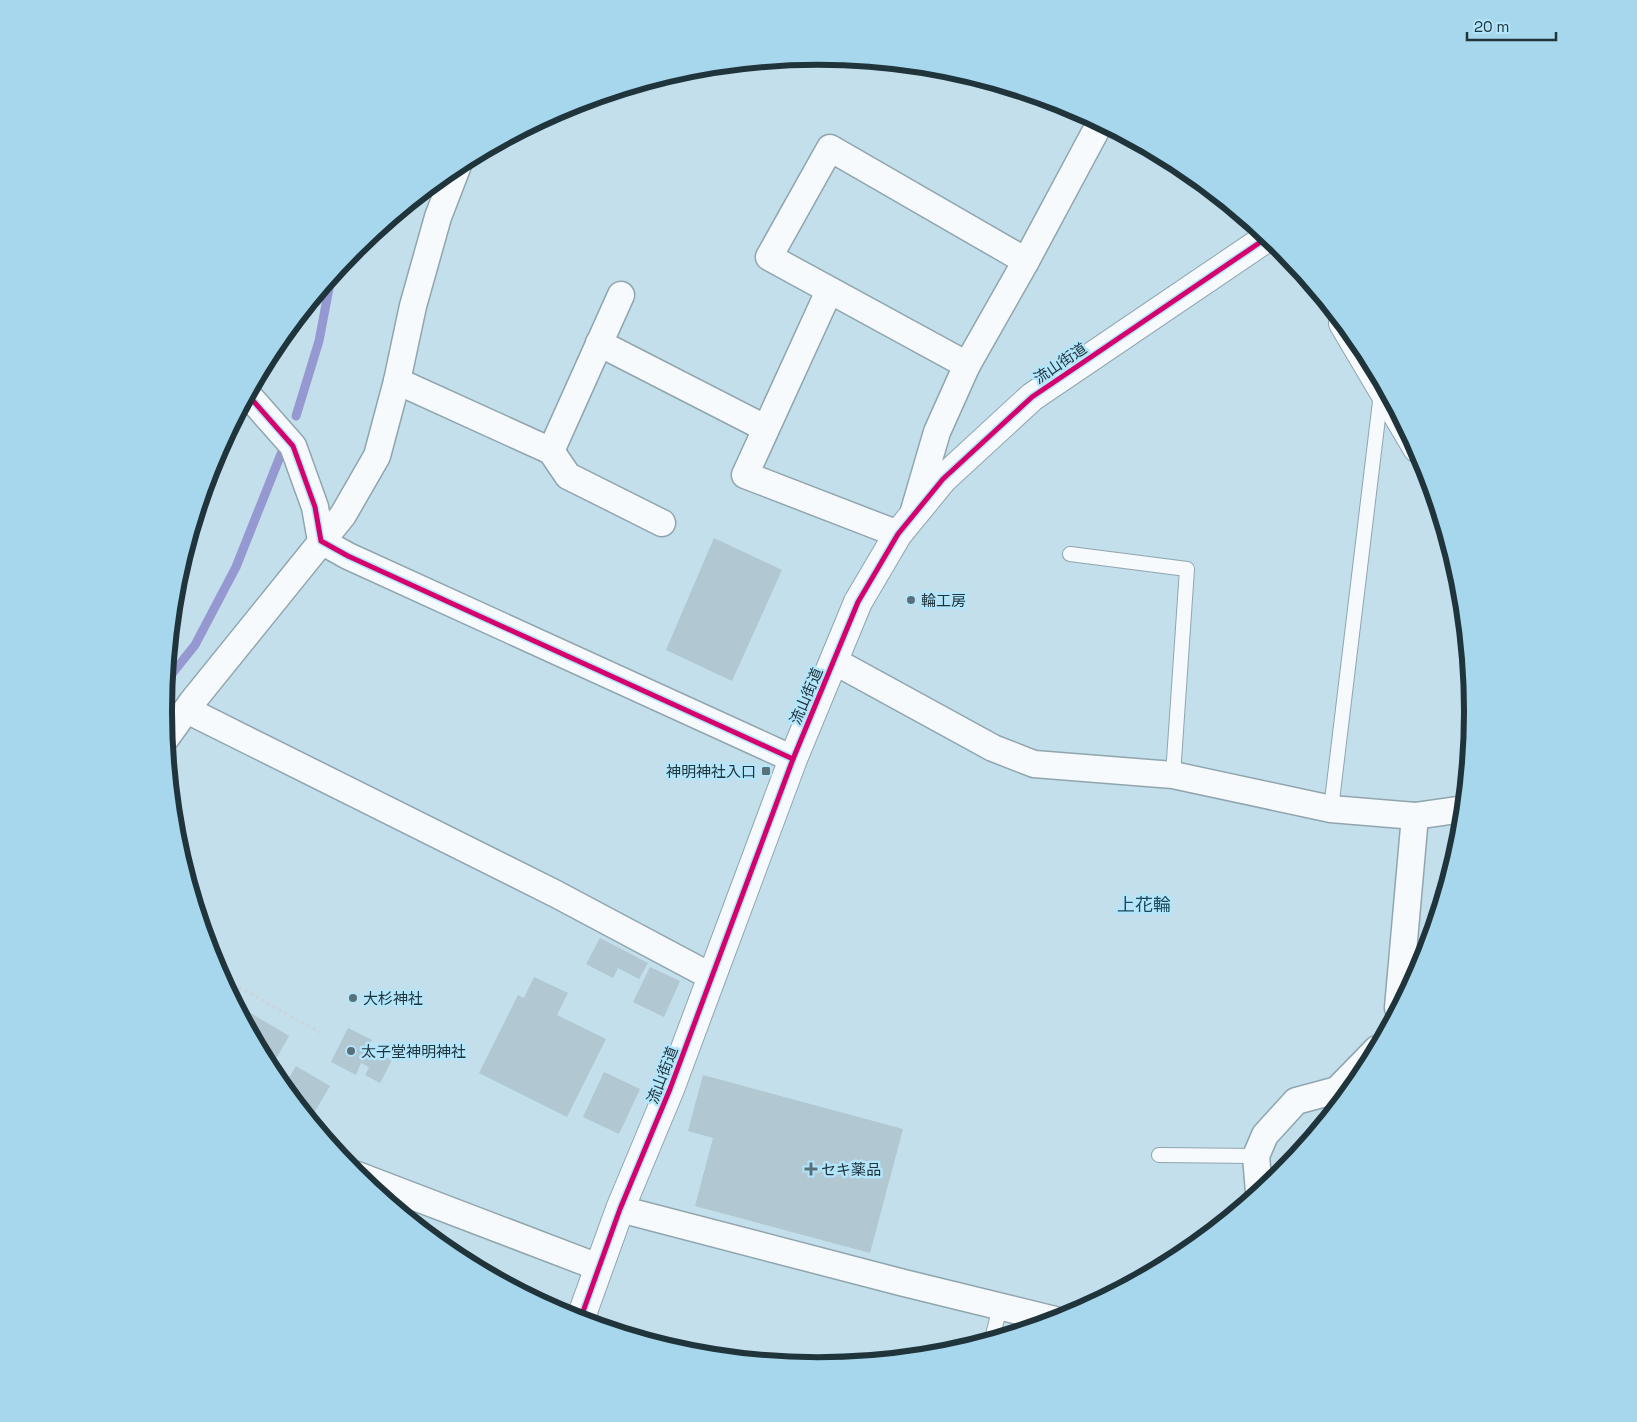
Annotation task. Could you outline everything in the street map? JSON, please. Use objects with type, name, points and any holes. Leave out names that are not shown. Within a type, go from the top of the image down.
[{"type":"street","points":[[829,291],[745,475],[905,524],[937,432],[967,365],[1026,261],[1097,129]]},
{"type":"street","points":[[967,365],[769,257],[830,148],[1026,261]]},
{"type":"street","points":[[173,729],[343,515],[377,456],[398,381],[413,306],[438,217],[453,179]]},
{"type":"street","name":"流山街道","points":[[583,1312],[620,1209],[670,1089],[793,759],[858,602],[905,524],[943,479],[977,445],[1032,397],[1262,241]]},
{"type":"street","points":[[551,451],[621,295]]},
{"type":"street","points":[[600,343],[765,428]]},
{"type":"street","points":[[398,381],[551,451],[568,476],[662,523]]},
{"type":"street","points":[[252,400],[293,446],[315,508],[321,541]]},
{"type":"street","points":[[321,541],[357,560],[793,759]]},
{"type":"street","points":[[834,661],[993,748],[1034,764],[1173,775],[1331,809],[1415,816],[1456,810]]},
{"type":"street","points":[[187,710],[556,894],[712,977]]},
{"type":"street","points":[[1399,994],[1415,816]]},
{"type":"street","points":[[1259,1183],[1256,1156],[1264,1135],[1296,1101],[1339,1093]]},
{"type":"street","points":[[378,1183],[598,1267]]},
{"type":"street","points":[[620,1209],[1042,1317]]},
{"type":"lane","points":[[1331,809],[1380,392]]},
{"type":"lane","points":[[1070,554],[1187,569],[1173,775]]},
{"type":"lane","points":[[1159,1155],[1256,1156]]},
{"type":"lane","points":[[994,1333],[1000,1307]]},
{"type":"path","points":[[233,984],[323,1034]]},
{"type":"building","points":[[714,538],[782,570],[732,681],[666,650]]},
{"type":"building","points":[[600,938],[648,963],[639,979],[618,968],[613,978],[586,964]]},
{"type":"building","points":[[650,967],[680,981],[664,1017],[633,1002]]},
{"type":"building","points":[[534,977],[568,993],[557,1015],[606,1039],[567,1117],[479,1073],[518,995],[524,998]]},
{"type":"building","points":[[249,1012],[289,1036],[275,1061],[259,1034],[248,1014]]},
{"type":"building","points":[[348,1028],[372,1040],[366,1053],[374,1057],[377,1052],[392,1060],[380,1083],[365,1075],[369,1067],[361,1063],[356,1075],[331,1062]]},
{"type":"building","points":[[296,1066],[330,1086],[314,1113],[288,1079]]},
{"type":"building","points":[[604,1072],[640,1089],[619,1134],[583,1117]]},
{"type":"building","points":[[703,1075],[903,1129],[870,1253],[695,1206],[713,1138],[688,1131]]},
{"type":"waterway","points":[[296,416],[319,341],[329,290]]},
{"type":"waterway","points":[[174,671],[195,645],[236,567],[281,454]]},
{"type":"cycle path","points":[[583,1312],[620,1209],[670,1089],[793,759],[858,602],[898,534],[943,479],[1032,397],[1262,241]]},
{"type":"cycle path","points":[[252,400],[293,446],[315,507],[321,541],[348,556],[793,759]]},
{"type":"place","name":"輪工房","points":[[911,600]]},
{"type":"place","name":"神明神社入口","points":[[766,771]]},
{"type":"place","name":"大杉神社","points":[[353,998]]},
{"type":"place","name":"太子堂神明神社","points":[[351,1051]]},
{"type":"place","name":"セキ薬品","points":[[811,1169]]},
{"type":"district","name":"上花輪","points":[[1144,904]]}]
